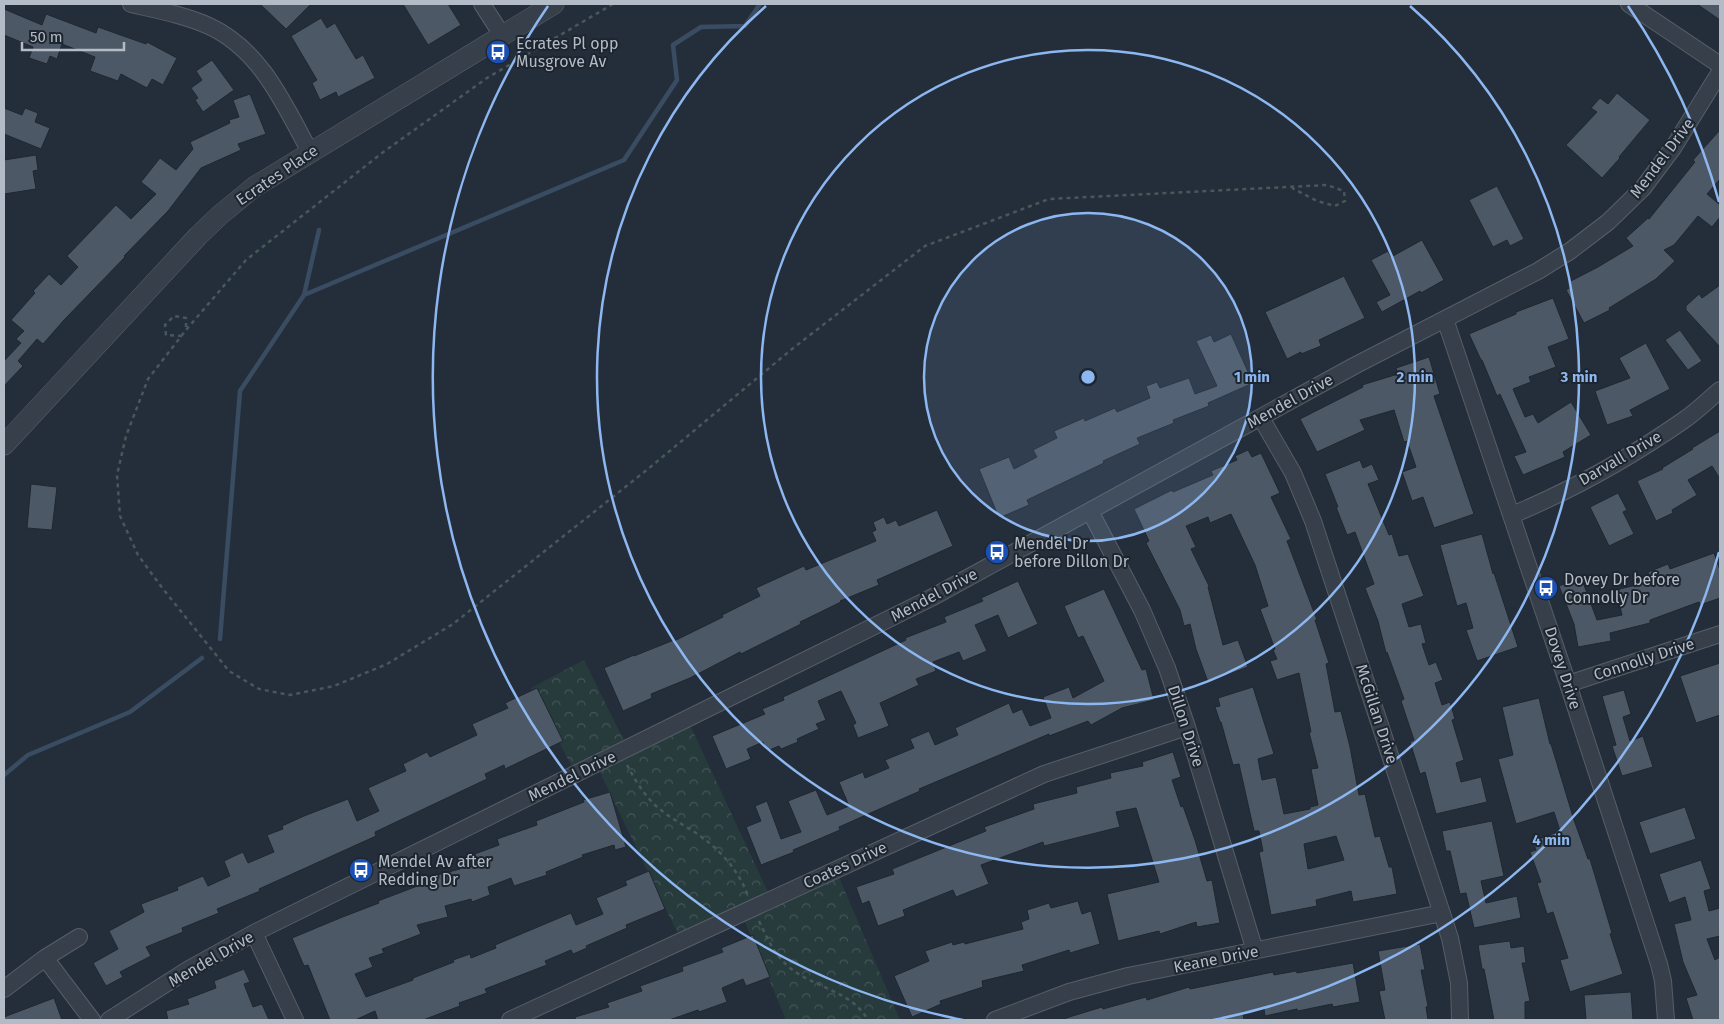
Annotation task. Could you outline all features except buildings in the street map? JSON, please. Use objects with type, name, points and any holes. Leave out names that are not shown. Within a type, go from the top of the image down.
[{"type":"street","points":[[131,4],[209,26],[227,36],[244,49],[273,84],[310,152]]},
{"type":"street","points":[[482,4],[502,35]]},
{"type":"street","name":"Ecrates Place","points":[[4,445],[198,236],[254,187],[554,4]]},
{"type":"street","points":[[1629,4],[1720,65]]},
{"type":"street","name":"Mendel Drive","points":[[109,1020],[189,969],[254,934],[931,598],[1354,366],[1538,271],[1608,222],[1643,188],[1673,148],[1720,72]]},
{"type":"street","name":"Dovey Drive","points":[[1445,319],[1512,515],[1659,964],[1663,981],[1666,1020]]},
{"type":"street","name":"Darvall Drive","points":[[1512,515],[1592,476],[1627,456],[1686,419],[1720,390]]},
{"type":"street","name":"McGillan Drive","points":[[1261,418],[1292,473],[1313,520],[1442,913],[1456,963],[1459,983],[1460,1020]]},
{"type":"street","name":"Dillon Drive","points":[[1090,511],[1127,579],[1156,639],[1187,728],[1255,951]]},
{"type":"street","name":"Connolly Drive","points":[[1568,684],[1720,634]]},
{"type":"street","name":"Coates Drive","points":[[510,1020],[1044,774],[1187,728]]},
{"type":"street","name":"Keane Drive","points":[[995,1020],[1040,1002],[1128,976],[1442,913]]},
{"type":"street","points":[[254,934],[295,1020]]},
{"type":"street","points":[[4,989],[45,958],[79,937]]},
{"type":"street","points":[[45,958],[92,1020]]},
{"type":"path","points":[[613,4],[487,78],[382,153],[246,260],[186,330],[148,379],[126,436],[117,475],[120,516],[138,555],[163,590],[229,671],[259,689],[290,696],[334,686],[378,667],[453,624],[648,468],[792,349],[925,246],[1049,199],[1327,185],[1344,191],[1345,201],[1335,206],[1317,201],[1292,188]]},
{"type":"path","points":[[182,336],[166,335],[165,325],[174,316],[186,318],[186,330]]},
{"type":"path","points":[[620,752],[634,778],[652,802],[667,815],[704,839],[733,868],[743,883],[752,908],[773,950],[790,968],[845,997],[861,1010],[868,1020]]},
{"type":"green space","points":[[584,660],[631,755],[690,725],[774,905],[838,875],[900,1020],[786,1020],[739,907],[678,934],[593,758],[572,767],[531,688]]},
{"type":"waterway","points":[[220,639],[240,391],[304,295],[624,160],[677,80],[673,45],[701,27],[745,26],[760,4]]},
{"type":"waterway","points":[[304,295],[319,230]]},
{"type":"waterway","points":[[4,775],[28,755],[130,712],[202,658]]},
{"type":"place","name":"Ecrates Pl opp Musgrove Av","points":[[498,52]]},
{"type":"place","name":"Mendel Dr before Dillon Dr","points":[[997,552]]},
{"type":"place","name":"Dovey Dr before Connolly Dr","points":[[1546,588]]},
{"type":"place","name":"Mendel Av after Redding Dr","points":[[361,870]]}]
